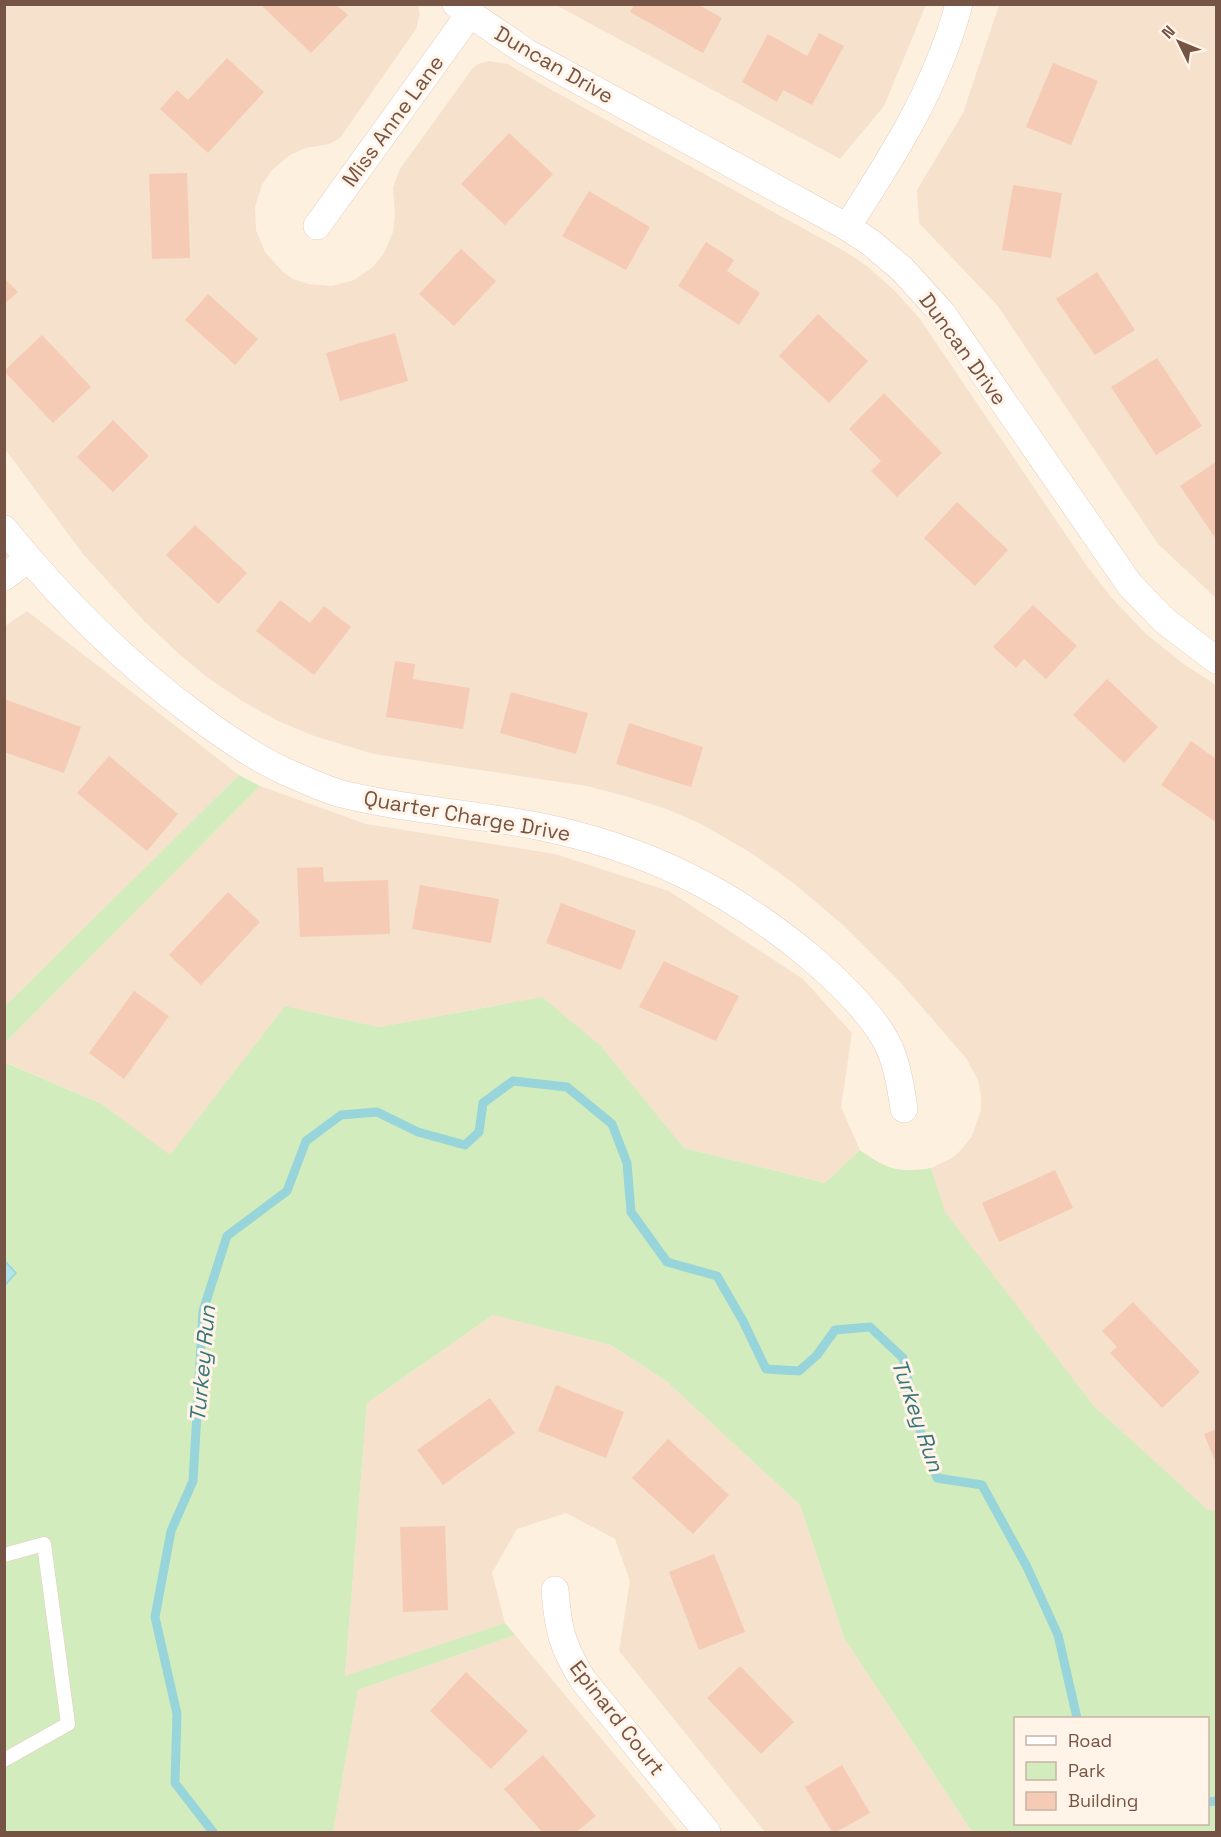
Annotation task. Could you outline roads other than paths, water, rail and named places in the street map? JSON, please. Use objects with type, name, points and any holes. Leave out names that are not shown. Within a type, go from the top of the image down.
[{"type":"street","points":[[847,227],[897,149],[928,89],[959,4]]},
{"type":"street","name":"Duncan Drive","points":[[462,10],[526,52],[847,227],[870,242],[902,269],[942,313],[1130,585],[1165,621],[1216,660]]},
{"type":"street","name":"Miss Anne Lane","points":[[317,226],[462,10]]},
{"type":"street","name":"Quarter Charge Drive","points":[[4,529],[28,559],[98,633],[156,685],[230,741],[280,769],[339,793],[536,826],[596,840],[661,863],[723,894],[777,930],[828,973],[872,1021],[889,1048],[900,1079],[904,1109]]},
{"type":"street","points":[[4,577],[28,559]]},
{"type":"street","name":"Epinard Court","points":[[555,1590],[558,1627],[569,1657],[583,1680],[707,1833]]},
{"type":"lane","points":[[4,1555],[44,1544],[68,1724],[4,1760]]},
{"type":"water","points":[[5,1261],[16,1273],[5,1285]]},
{"type":"waterway","name":"Turkey Run","points":[[213,1832],[175,1783],[177,1714],[155,1617],[171,1531],[193,1481],[203,1311],[227,1236],[287,1191],[306,1141],[341,1115],[377,1112],[418,1132],[465,1145],[479,1132],[483,1103],[513,1081],[567,1087],[612,1124],[627,1163],[631,1212],[667,1262],[717,1276],[743,1321],[766,1369],[799,1371],[817,1355],[835,1330],[870,1327],[903,1358],[917,1421],[937,1478],[982,1485],[1027,1567],[1058,1635],[1077,1717]]},
{"type":"waterway","name":"Turkey Run","points":[[1209,1802],[1216,1801]]}]
